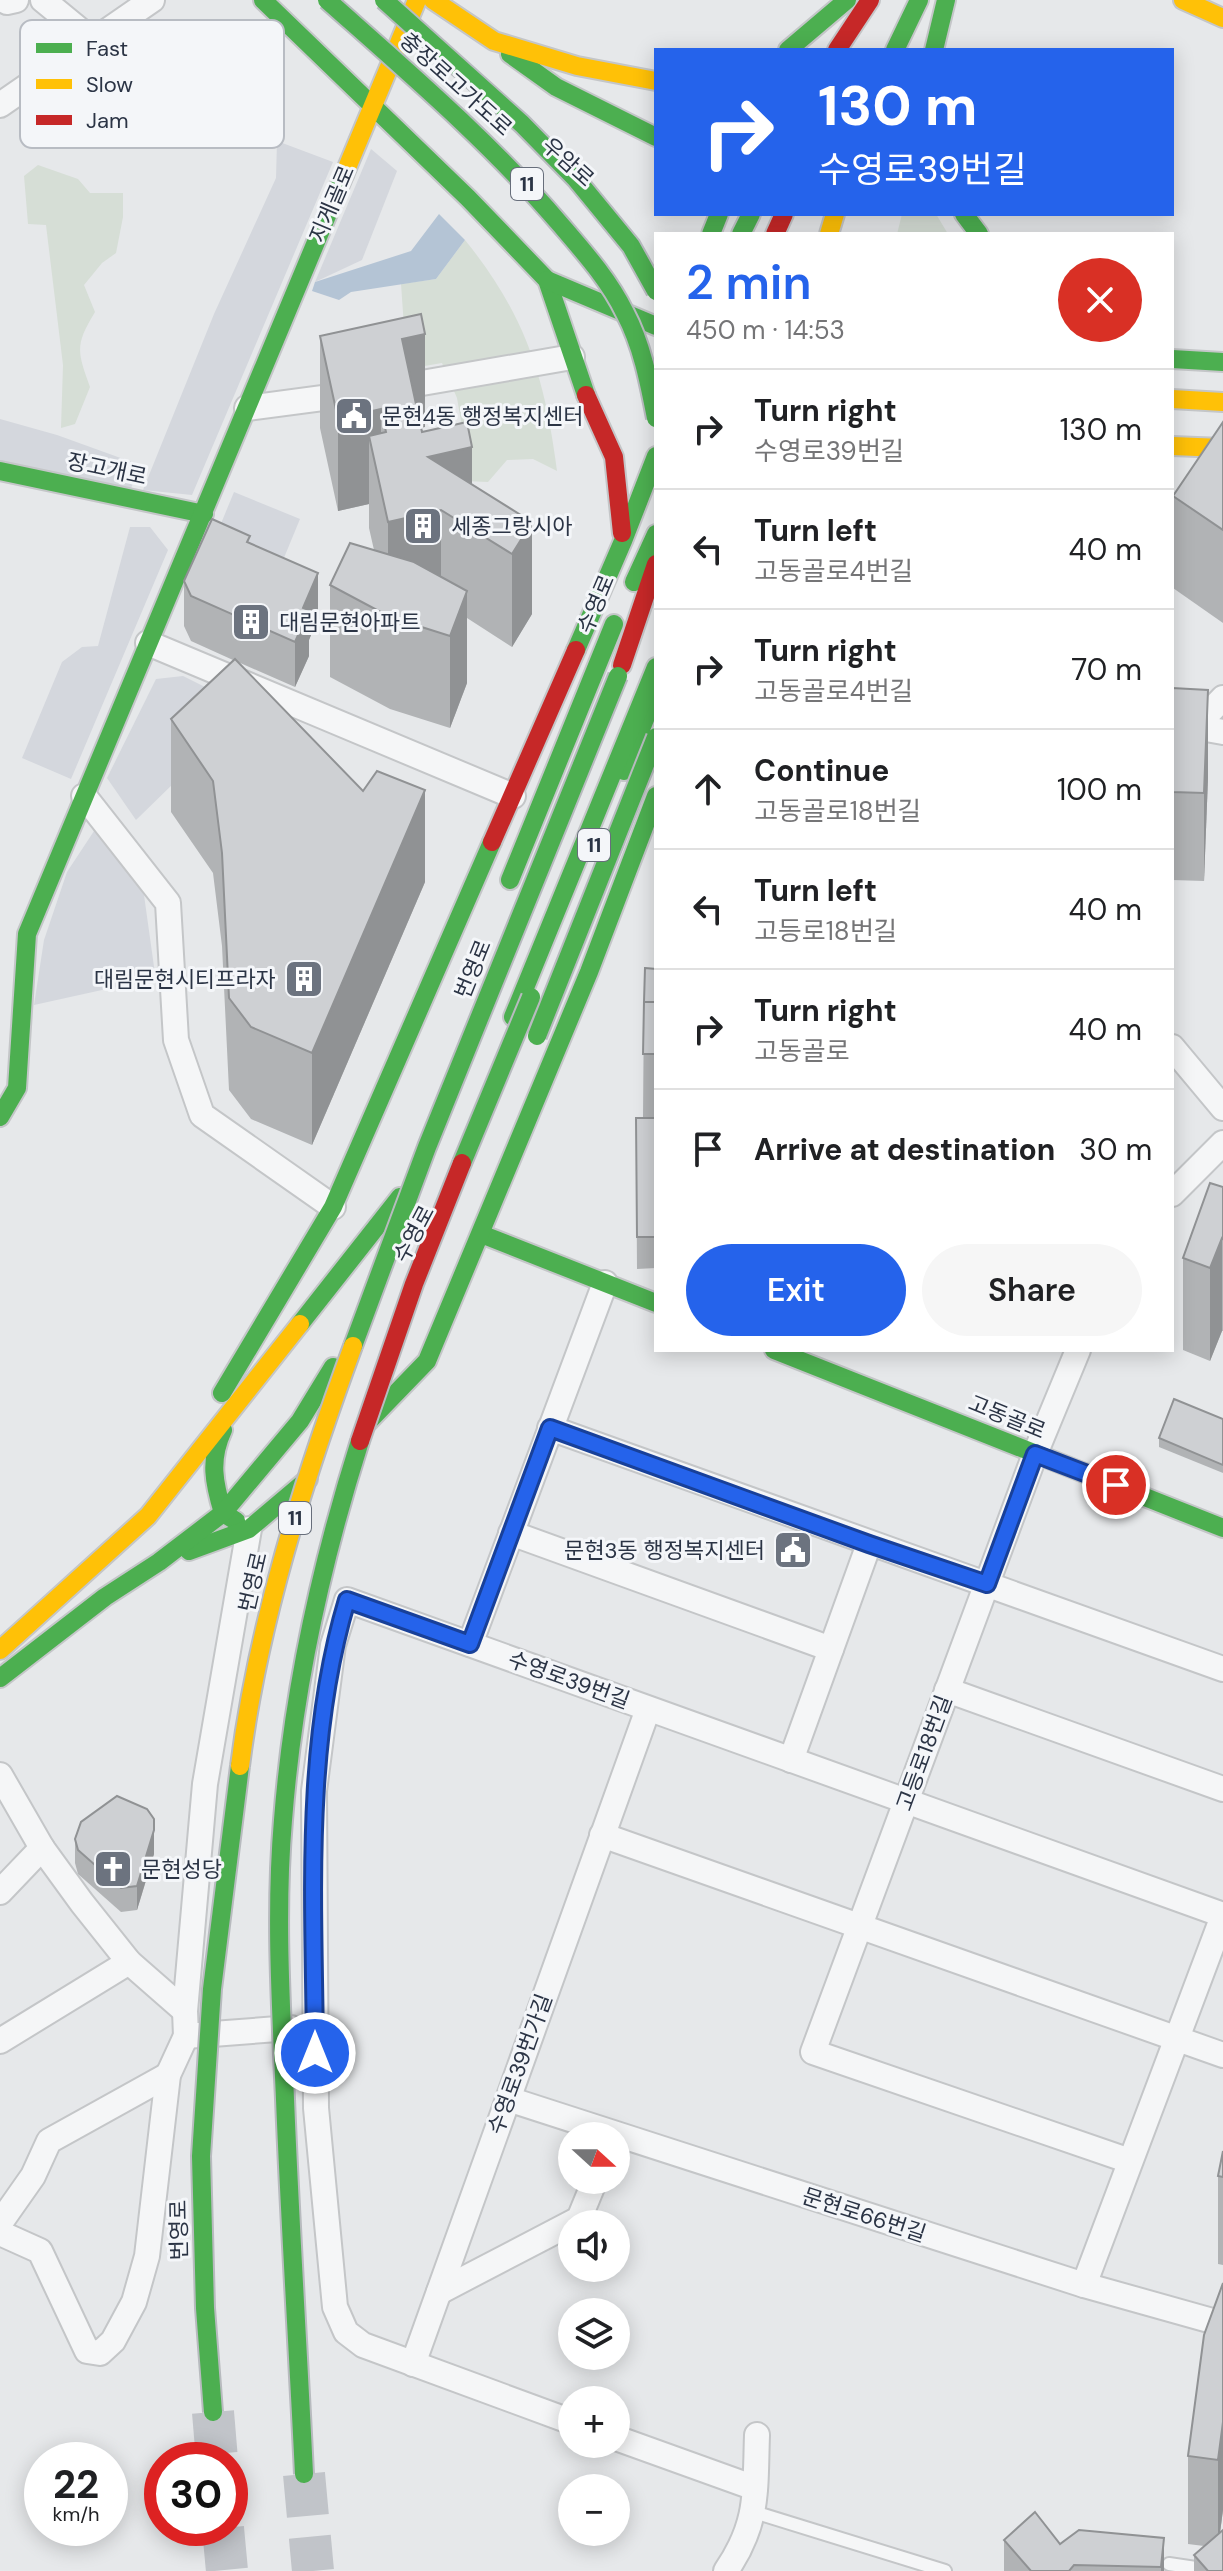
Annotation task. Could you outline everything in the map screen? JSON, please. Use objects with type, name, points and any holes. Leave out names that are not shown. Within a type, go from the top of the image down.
[{"type":"main road","points":[[263,0],[468,198],[547,280],[650,321]]},
{"type":"main road","name":"충장로고가도로","points":[[327,0],[490,145],[534,191],[592,262],[625,313],[647,373],[654,408]]},
{"type":"main road","points":[[354,0],[503,136]]},
{"type":"main road","name":"충장로고가도로","points":[[384,0],[522,124],[576,179],[631,246],[654,287]]},
{"type":"main road","name":"지게골로","points":[[0,1117],[17,1088],[27,934],[417,0]]},
{"type":"main road","points":[[433,0],[556,87],[654,136]]},
{"type":"main road","points":[[790,48],[847,0]]},
{"type":"main road","points":[[838,48],[871,0]]},
{"type":"main road","points":[[852,48],[871,0]]},
{"type":"main road","points":[[896,48],[919,0]]},
{"type":"main road","points":[[934,48],[946,0]]},
{"type":"main road","points":[[1183,0],[1223,18]]},
{"type":"main road","points":[[494,41],[577,66],[654,81]]},
{"type":"main road","name":"우암로","points":[[549,178],[607,230]]},
{"type":"main road","points":[[507,887],[615,611],[623,541],[614,457],[572,357],[547,280]]},
{"type":"main road","points":[[1174,359],[1223,362]]},
{"type":"main road","points":[[1174,399],[1223,402]]},
{"type":"main road","points":[[1174,446],[1223,448]]},
{"type":"main road","name":"수영로","points":[[128,1536],[236,1371],[333,1207],[623,541],[654,461]]},
{"type":"main road","name":"장고개로","points":[[0,471],[204,514]]},
{"type":"main road","name":"수영로","points":[[615,611],[654,538]]},
{"type":"main road","name":"번영로","points":[[213,2412],[205,2308],[201,2156],[212,1989],[244,1732],[281,1561],[342,1376],[427,1147],[618,676],[654,570]]},
{"type":"main road","name":"수영로","points":[[0,1650],[148,1516],[398,1199],[535,922],[630,699],[654,608]]},
{"type":"main road","name":"수영로","points":[[0,1678],[105,1597],[159,1562],[223,1513],[300,1421],[410,1245],[478,1100],[654,672]]},
{"type":"main road","name":"11","points":[[304,2474],[278,1955],[286,1782],[310,1618],[383,1365],[447,1197],[654,697]]},
{"type":"main road","points":[[533,1047],[654,742]]},
{"type":"main road","points":[[159,1562],[249,1529],[335,1456],[427,1361],[589,972],[654,801]]},
{"type":"main road","points":[[340,1306],[384,1191]]},
{"type":"main road","points":[[481,1234],[654,1302]]},
{"type":"main road","points":[[310,1618],[427,1313]]},
{"type":"main road","points":[[281,1561],[309,1393],[324,1349]]},
{"type":"main road","name":"고동골로","points":[[779,1352],[1223,1528]]},
{"type":"main road","points":[[238,1402],[212,1451],[213,1479],[223,1513],[249,1529]]},
{"type":"street","points":[[4,0],[16,0]]},
{"type":"street","points":[[43,0],[67,20]]},
{"type":"street","points":[[123,20],[152,0]]},
{"type":"street","points":[[0,105],[20,91]]},
{"type":"street","points":[[247,408],[426,384],[572,357]]},
{"type":"street","points":[[148,643],[513,796]]},
{"type":"street","points":[[1184,728],[1223,698]]},
{"type":"street","points":[[1184,728],[1223,732]]},
{"type":"street","points":[[84,796],[168,903],[176,1040],[202,1115],[333,1207]]},
{"type":"street","points":[[1174,1049],[1223,1108]]},
{"type":"street","points":[[1174,1192],[1223,1143]]},
{"type":"street","points":[[470,1644],[605,1283]]},
{"type":"street","name":"고등로18번길","points":[[1077,1352],[1035,1454],[813,2052],[1130,2161]]},
{"type":"street","points":[[550,1428],[1223,1669]]},
{"type":"street","points":[[0,2233],[40,2251],[87,2351],[100,2353],[113,2341],[134,2302],[147,2256],[168,2075],[186,2036],[185,2011],[205,1784],[249,1529]]},
{"type":"street","points":[[511,1533],[831,1649]]},
{"type":"street","points":[[791,1760],[869,1544]]},
{"type":"street","name":"수영로39번길","points":[[315,2026],[314,1791],[333,1645],[347,1600],[1223,1916]]},
{"type":"street","points":[[947,1690],[1223,1789]]},
{"type":"street","name":"수영로39번가길","points":[[413,2364],[648,1709]]},
{"type":"street","points":[[0,1775],[42,1848],[129,1962],[185,2011]]},
{"type":"street","points":[[602,1835],[1223,2055]]},
{"type":"street","points":[[0,1892],[42,1848]]},
{"type":"street","points":[[1084,2285],[1223,1916]]},
{"type":"street","points":[[0,2041],[129,1962]]},
{"type":"street","points":[[186,2036],[315,2026],[316,2108],[335,2307],[346,2332],[363,2345],[558,2417]]},
{"type":"street","points":[[0,2223],[33,2176],[49,2141],[168,2075]]},
{"type":"street","name":"문현로66번길","points":[[508,2099],[575,2122]]},
{"type":"street","name":"문현로66번길","points":[[630,2140],[1084,2285],[1223,2324]]},
{"type":"street","points":[[439,2292],[579,2219],[589,2194]]},
{"type":"street","points":[[726,2571],[743,2546],[754,2500],[757,2435]]},
{"type":"street","points":[[630,2444],[754,2500]]},
{"type":"lane","points":[[754,2500],[945,2571]]},
{"type":"lane","points":[[1169,2564],[1216,2571]]},
{"type":"shaded area","points":[[284,144],[333,162],[192,495],[143,490],[214,314],[276,178],[277,148],[284,148]]},
{"type":"shaded area","points":[[371,149],[397,171],[362,260],[315,282]]},
{"type":"shaded area","points":[[38,165],[78,179],[90,193],[123,193],[123,217],[116,253],[102,263],[84,285],[95,312],[80,348],[90,387],[75,424],[61,428],[63,365],[46,225],[28,224],[24,176]]},
{"type":"shaded area","points":[[902,216],[937,216],[947,232],[898,232]]},
{"type":"shaded area","points":[[465,240],[503,294],[529,348],[546,406],[557,471],[533,459],[507,460],[488,482],[464,481],[455,441],[461,421],[457,398],[442,363],[407,369],[401,284],[436,279]]},
{"type":"shaded area","points":[[0,419],[57,435],[140,465],[130,491],[0,462]]},
{"type":"shaded area","points":[[234,492],[300,519],[274,582],[208,555]]},
{"type":"shaded area","points":[[130,527],[150,527],[168,550],[71,779],[22,758],[62,662],[82,647],[98,646]]},
{"type":"shaded area","points":[[183,676],[213,691],[177,780],[136,820],[107,778],[156,679]]},
{"type":"shaded area","points":[[96,828],[117,852],[144,895],[156,981],[34,1005],[44,940],[67,872]]},
{"type":"water","points":[[439,214],[465,240],[436,279],[351,292],[339,300],[312,291],[315,282],[411,251]]},
{"type":"building","points":[[421,314],[425,334],[402,339],[422,432],[467,422],[472,447],[428,457],[532,522],[512,554],[441,510],[388,522],[369,436],[386,432],[381,409],[338,419],[320,336]]},
{"type":"building","points":[[1223,422],[1223,530],[1174,495]]},
{"type":"building","points":[[212,519],[250,536],[247,542],[318,573],[303,608],[309,610],[295,642],[191,596],[184,581]]},
{"type":"building","points":[[350,543],[414,562],[467,591],[450,636],[390,617],[330,585]]},
{"type":"building","points":[[235,659],[363,791],[377,771],[425,790],[312,1053],[251,1027],[229,998],[222,853],[213,781],[171,719]]},
{"type":"building","points":[[1174,688],[1208,690],[1204,793],[1174,792]]},
{"type":"building","points":[[645,968],[654,969],[654,1002],[644,1002]]},
{"type":"building","points":[[644,1002],[654,1002],[654,1054],[643,1054]]},
{"type":"building","points":[[636,1118],[654,1118],[654,1237],[637,1237]]},
{"type":"building","points":[[1210,1183],[1223,1187],[1223,1239],[1210,1268],[1183,1258]]},
{"type":"building","points":[[1174,1399],[1223,1419],[1223,1465],[1159,1438]]},
{"type":"building","name":"문현성당","points":[[117,1796],[147,1809],[154,1819],[154,1830],[137,1886],[121,1888],[78,1850],[75,1839],[81,1822]]},
{"type":"building","points":[[1223,2151],[1223,2177],[1218,2176]]},
{"type":"building","points":[[1223,2283],[1223,2422],[1218,2460],[1188,2456],[1204,2335]]},
{"type":"building","points":[[1035,2512],[1060,2544],[1079,2530],[1164,2538],[1161,2567],[1074,2565],[1069,2571],[1031,2571],[1004,2540]]},
{"type":"building","points":[[1223,2530],[1223,2571],[1208,2571],[1194,2555]]},
{"type":"tunnel","points":[[213,2412],[216,2442]]},
{"type":"tunnel","points":[[304,2474],[313,2571]]},
{"type":"tunnel","points":[[225,2546],[227,2571]]},
{"type":"traffic: fast","points":[[263,0],[284,20]]},
{"type":"traffic: fast","points":[[327,0],[477,136],[533,194],[596,267],[631,325],[648,377],[654,408]]},
{"type":"traffic: fast","points":[[384,0],[522,124],[576,179],[631,246],[654,287]]},
{"type":"traffic: fast","points":[[790,48],[847,0]]},
{"type":"traffic: fast","points":[[896,48],[919,0]]},
{"type":"traffic: fast","points":[[934,48],[946,0]]},
{"type":"traffic: fast","points":[[284,20],[468,198],[547,280],[586,395]]},
{"type":"traffic: fast","points":[[510,54],[556,87],[654,136]]},
{"type":"traffic: fast","points":[[0,1117],[17,1088],[27,934],[344,175]]},
{"type":"traffic: fast","points":[[712,232],[718,216]]},
{"type":"traffic: fast","points":[[742,232],[750,216]]},
{"type":"traffic: fast","points":[[966,216],[978,232]]},
{"type":"traffic: fast","points":[[547,280],[654,325]]},
{"type":"traffic: fast","points":[[1174,359],[1223,362]]},
{"type":"traffic: fast","points":[[576,650],[654,461]]},
{"type":"traffic: fast","points":[[0,471],[204,514]]},
{"type":"traffic: fast","points":[[634,582],[654,538]]},
{"type":"traffic: fast","points":[[510,880],[614,624]]},
{"type":"traffic: fast","points":[[513,1017],[654,672]]},
{"type":"traffic: fast","points":[[353,1346],[427,1147],[618,676]]},
{"type":"traffic: fast","points":[[624,771],[654,697]]},
{"type":"traffic: fast","points":[[537,1036],[654,742]]},
{"type":"traffic: fast","points":[[368,1422],[427,1361],[589,972],[654,801]]},
{"type":"traffic: fast","points":[[222,1393],[333,1207],[492,842]]},
{"type":"traffic: fast","points":[[462,1163],[531,997]]},
{"type":"traffic: fast","points":[[300,1324],[400,1197]]},
{"type":"traffic: fast","points":[[481,1234],[654,1302]]},
{"type":"traffic: fast","points":[[779,1352],[1223,1528]]},
{"type":"traffic: fast","points":[[0,1678],[105,1597],[159,1562],[223,1513],[300,1421],[333,1367]]},
{"type":"traffic: fast","points":[[223,1430],[214,1462],[215,1481],[223,1513],[236,1521]]},
{"type":"traffic: fast","points":[[304,2474],[280,1994],[281,1855],[301,1676],[321,1581],[360,1441]]},
{"type":"traffic: fast","points":[[189,1551],[249,1529],[308,1479]]},
{"type":"traffic: fast","points":[[213,2412],[205,2308],[201,2156],[212,1989],[240,1766]]},
{"type":"traffic: slow","points":[[344,175],[417,0]]},
{"type":"traffic: slow","points":[[433,0],[494,41],[577,66],[654,81]]},
{"type":"traffic: slow","points":[[1183,0],[1223,18]]},
{"type":"traffic: slow","points":[[830,232],[834,216]]},
{"type":"traffic: slow","points":[[1174,399],[1223,402]]},
{"type":"traffic: slow","points":[[1174,446],[1223,448]]},
{"type":"traffic: slow","points":[[0,1650],[148,1516],[300,1324]]},
{"type":"traffic: slow","points":[[240,1766],[258,1659],[284,1553],[353,1346]]},
{"type":"traffic: jam","points":[[838,48],[870,0]]},
{"type":"traffic: jam","points":[[776,232],[783,216]]},
{"type":"traffic: jam","points":[[586,395],[614,457],[622,533]]},
{"type":"traffic: jam","points":[[622,665],[654,570]]},
{"type":"traffic: jam","points":[[492,842],[576,650]]},
{"type":"traffic: jam","points":[[360,1441],[414,1284],[462,1163]]},
{"type":"place","name":"문현4동 행정복지센터","points":[[354,416]]},
{"type":"place","name":"세종그랑시아","points":[[423,526]]},
{"type":"place","name":"대림문현아파트","points":[[251,622]]},
{"type":"place","name":"대림문현시티프라자","points":[[304,979]]},
{"type":"place","name":"문현3동 행정복지센터","points":[[793,1550]]},
{"type":"place","name":"문현성당","points":[[113,1869]]},
{"type":"route","points":[[315,2053],[314,1791],[333,1645],[347,1600],[470,1644],[550,1428],[987,1584],[1035,1454],[1116,1485]]}]
